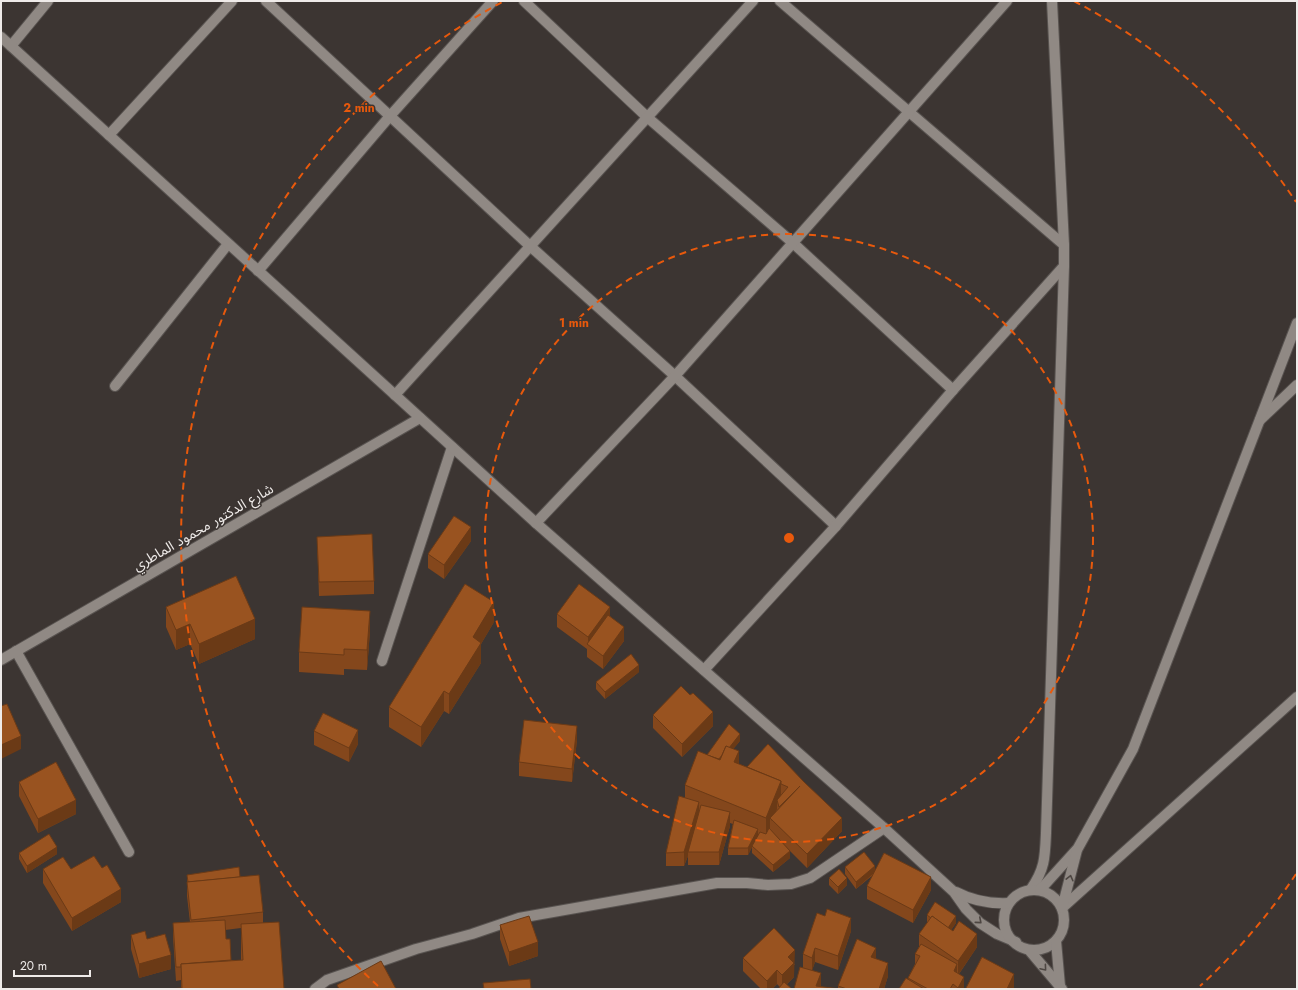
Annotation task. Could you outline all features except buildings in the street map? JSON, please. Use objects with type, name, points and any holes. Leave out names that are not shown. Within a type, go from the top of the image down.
[{"type":"street","points":[[11,46],[48,1]]},
{"type":"street","points":[[109,135],[232,1]]},
{"type":"street","points":[[266,1],[530,246],[675,376],[836,526]]},
{"type":"street","points":[[258,271],[390,116],[493,1]]},
{"type":"street","points":[[524,1],[646,117],[793,244],[953,390]]},
{"type":"street","points":[[395,395],[753,1]]},
{"type":"street","points":[[780,1],[1064,245]]},
{"type":"street","points":[[536,523],[675,376],[1008,1]]},
{"type":"street","points":[[1035,890],[1044,860],[1046,833],[1064,266],[1052,1]]},
{"type":"street","points":[[1,37],[536,523],[884,828],[954,892],[966,909],[980,923],[997,934],[1016,942]]},
{"type":"street","points":[[115,386],[228,244]]},
{"type":"street","points":[[704,670],[836,526],[953,390],[1064,266]]},
{"type":"street","points":[[1062,908],[1078,848],[1133,749],[1297,323]]},
{"type":"street","points":[[1260,420],[1297,385]]},
{"type":"street","name":"شارع الدكتور محمود الماطري","points":[[1,660],[420,418]]},
{"type":"street","points":[[382,661],[452,447]]},
{"type":"street","points":[[16,651],[129,852]]},
{"type":"street","points":[[1062,908],[1297,696]]},
{"type":"street","points":[[316,989],[327,980],[394,956],[472,934],[519,918],[717,883],[768,885],[791,884],[810,878],[884,828]]},
{"type":"street","points":[[1035,890],[1078,848]]},
{"type":"street","points":[[1029,950],[1044,948],[1056,941],[1061,934],[1064,925],[1062,908],[1057,900],[1049,893],[1035,890],[1022,892],[1015,896],[1005,911],[1005,929],[1009,936],[1022,947],[1029,950],[1061,987]]},
{"type":"street","points":[[954,892],[980,902],[995,904],[1009,903]]},
{"type":"street","points":[[1056,941],[1061,987]]}]
